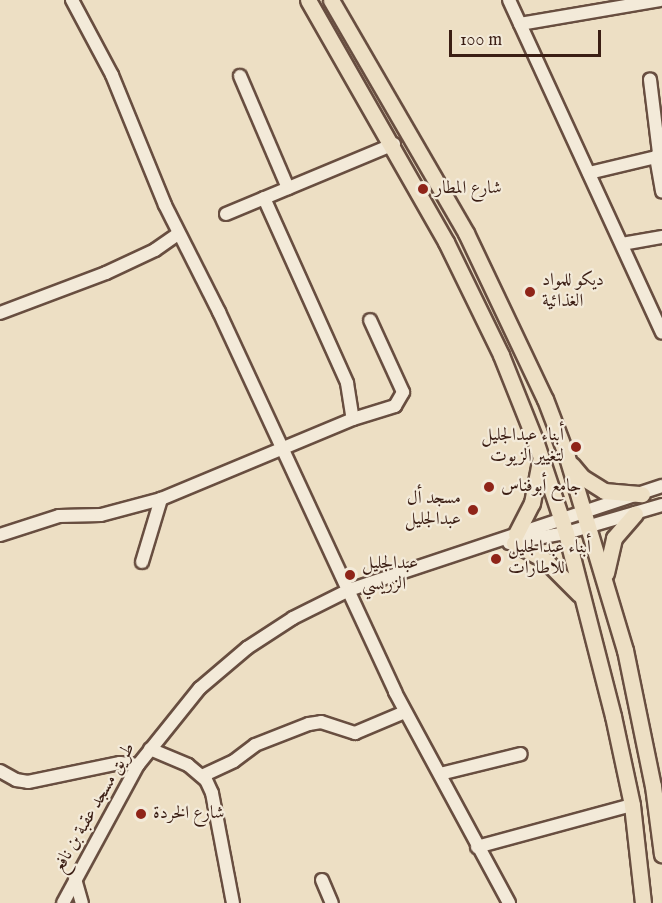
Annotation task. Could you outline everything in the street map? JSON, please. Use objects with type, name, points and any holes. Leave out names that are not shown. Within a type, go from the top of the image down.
[{"type":"main road","points":[[308,0],[394,144],[474,297],[562,517],[613,716],[632,805],[643,903]]},
{"type":"main road","points":[[331,0],[491,280],[567,457],[606,585],[646,752],[662,854]]},
{"type":"main road","points":[[567,457],[582,477],[604,491],[642,494]]},
{"type":"main road","points":[[540,458],[532,503],[510,540],[556,569],[581,596]]},
{"type":"main road","points":[[606,585],[608,553],[624,525],[635,514]]},
{"type":"street","points":[[72,0],[112,75],[179,233],[284,451],[405,712],[509,903]]},
{"type":"street","points":[[510,0],[662,332]]},
{"type":"street","points":[[520,24],[626,3],[660,0]]},
{"type":"street","points":[[240,76],[288,188]]},
{"type":"street","points":[[650,80],[660,148],[656,157],[662,191]]},
{"type":"street","points":[[226,214],[394,144]]},
{"type":"street","points":[[588,173],[656,157]]},
{"type":"street","points":[[264,198],[347,383],[353,419]]},
{"type":"street","points":[[0,313],[106,273],[155,250],[179,233]]},
{"type":"street","points":[[622,244],[662,237]]},
{"type":"street","points":[[0,535],[59,516],[101,514],[161,499],[284,451],[353,419],[395,406],[403,396],[370,320]]},
{"type":"street","name":"طريق مسجد عقبة بن نافع","points":[[63,903],[138,765],[150,748],[223,666],[293,618],[349,590],[510,540],[562,517],[662,486]]},
{"type":"street","points":[[142,562],[161,499]]},
{"type":"street","name":"طريق مسجد عقبة بن نافع","points":[[510,540],[566,533],[662,505]]},
{"type":"street","points":[[202,776],[234,761],[255,745],[309,724],[321,722],[355,733],[405,712]]},
{"type":"street","points":[[150,748],[188,765],[202,776],[212,793],[233,903]]},
{"type":"street","points":[[440,774],[521,754]]},
{"type":"street","points":[[0,771],[16,780],[28,782],[120,763],[138,765]]},
{"type":"street","points":[[477,847],[632,805]]},
{"type":"street","points":[[75,879],[82,903]]},
{"type":"street","points":[[322,880],[332,903]]},
{"type":"place","name":"شارع المطار","points":[[423,189]]},
{"type":"place","name":"ديكو للمواد الغذائية","points":[[530,292]]},
{"type":"place","name":"أبناء عبدالجليل لتغيير الزيوت","points":[[576,447]]},
{"type":"place","name":"جامع أبوفناس","points":[[489,487]]},
{"type":"place","name":"مسجد أل عبدالجليل","points":[[473,510]]},
{"type":"place","name":"أبناء عبدالجليل للاطارات","points":[[496,559]]},
{"type":"place","name":"عبدالجليل الزريسي","points":[[350,575]]},
{"type":"place","name":"شارع الخردة","points":[[141,814]]}]
